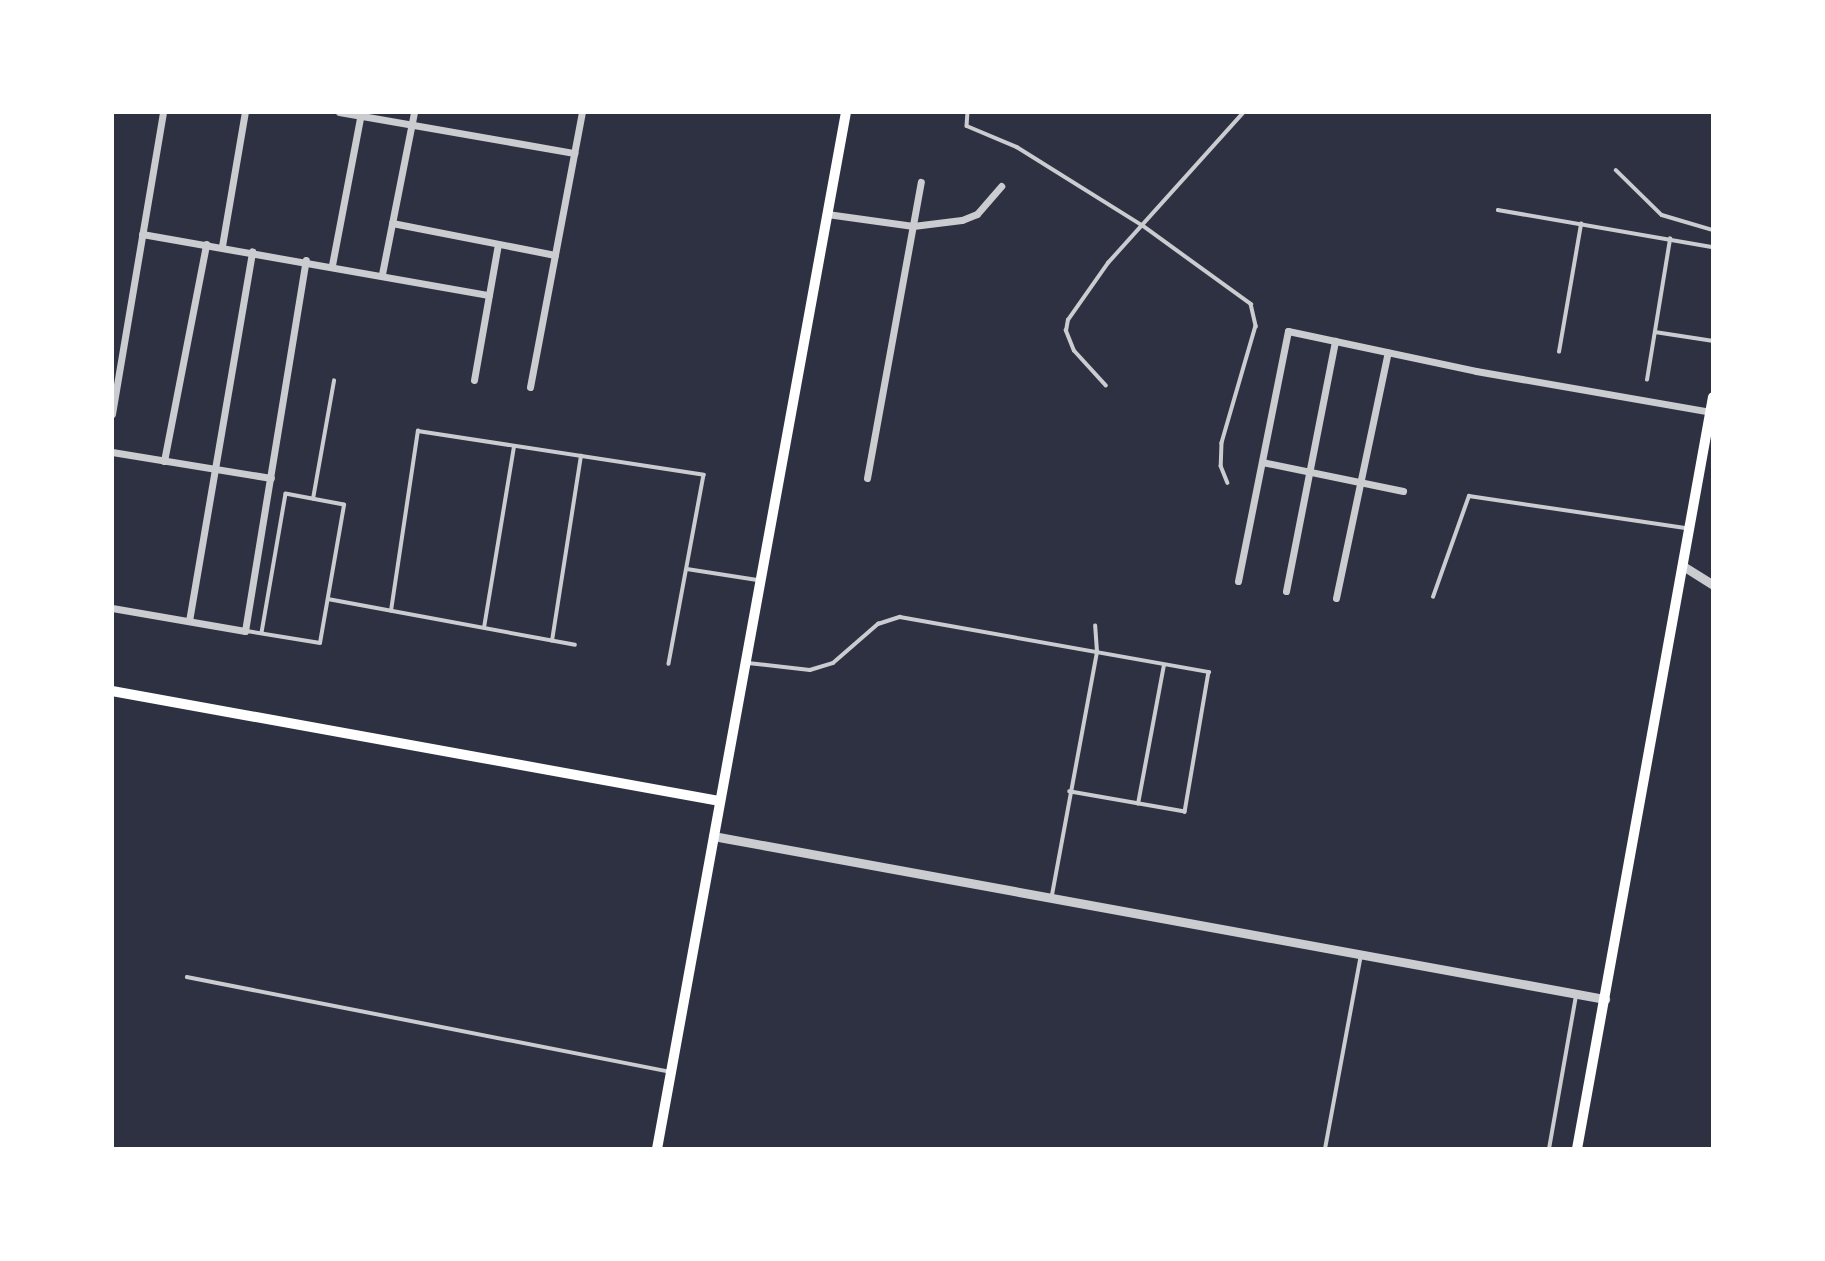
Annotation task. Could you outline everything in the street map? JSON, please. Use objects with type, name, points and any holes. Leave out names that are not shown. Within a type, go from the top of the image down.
[{"type":"main road","points":[[657,1149],[846,112]]},
{"type":"main road","points":[[1577,1149],[1713,397]]},
{"type":"main road","points":[[112,691],[720,801]]},
{"type":"street","points":[[112,414],[163,112]]},
{"type":"street","points":[[222,246],[246,112]]},
{"type":"street","points":[[338,112],[574,153]]},
{"type":"street","points":[[382,274],[414,112]]},
{"type":"street","points":[[530,387],[582,112]]},
{"type":"street","points":[[332,265],[360,114]]},
{"type":"street","points":[[867,478],[921,182]]},
{"type":"street","points":[[827,214],[913,226],[962,220],[977,214],[1001,187]]},
{"type":"street","points":[[392,223],[555,255]]},
{"type":"street","points":[[142,234],[306,260],[489,295]]},
{"type":"street","points":[[164,461],[206,244]]},
{"type":"street","points":[[474,380],[498,244]]},
{"type":"street","points":[[188,621],[252,251]]},
{"type":"street","points":[[112,608],[246,631],[306,260]]},
{"type":"street","points":[[1238,581],[1288,331],[1710,412]]},
{"type":"street","points":[[1286,592],[1335,341]]},
{"type":"street","points":[[1336,598],[1388,352]]},
{"type":"street","points":[[112,452],[271,478]]},
{"type":"street","points":[[1262,462],[1403,491]]},
{"type":"street","points":[[1683,566],[1713,585]]},
{"type":"street","points":[[713,836],[1605,999]]},
{"type":"lane","points":[[968,112],[967,126],[1017,148],[1142,225],[1251,304],[1256,326],[1222,443],[1221,466],[1228,483]]},
{"type":"lane","points":[[1106,386],[1074,351],[1066,331],[1068,320],[1142,225],[1244,112]]},
{"type":"lane","points":[[1616,170],[1662,215],[1713,230]]},
{"type":"lane","points":[[1498,210],[1713,247]]},
{"type":"lane","points":[[1559,352],[1581,224]]},
{"type":"lane","points":[[1647,380],[1670,239]]},
{"type":"lane","points":[[1655,332],[1713,341]]},
{"type":"lane","points":[[313,499],[334,381]]},
{"type":"lane","points":[[391,611],[418,431],[704,475],[669,664]]},
{"type":"lane","points":[[484,628],[514,446]]},
{"type":"lane","points":[[552,641],[581,456]]},
{"type":"lane","points":[[246,631],[320,643],[344,505],[286,494],[262,633]]},
{"type":"lane","points":[[1433,597],[1469,496],[1689,528]]},
{"type":"lane","points":[[687,569],[761,581]]},
{"type":"lane","points":[[328,599],[575,645]]},
{"type":"lane","points":[[746,663],[810,670],[833,663],[878,624],[900,617],[1209,672],[1185,812],[1070,792]]},
{"type":"lane","points":[[1051,898],[1097,652],[1095,626]]},
{"type":"lane","points":[[1138,804],[1164,664]]},
{"type":"lane","points":[[1325,1149],[1361,954]]},
{"type":"lane","points":[[187,977],[671,1073]]},
{"type":"lane","points":[[1549,1149],[1577,994]]}]
